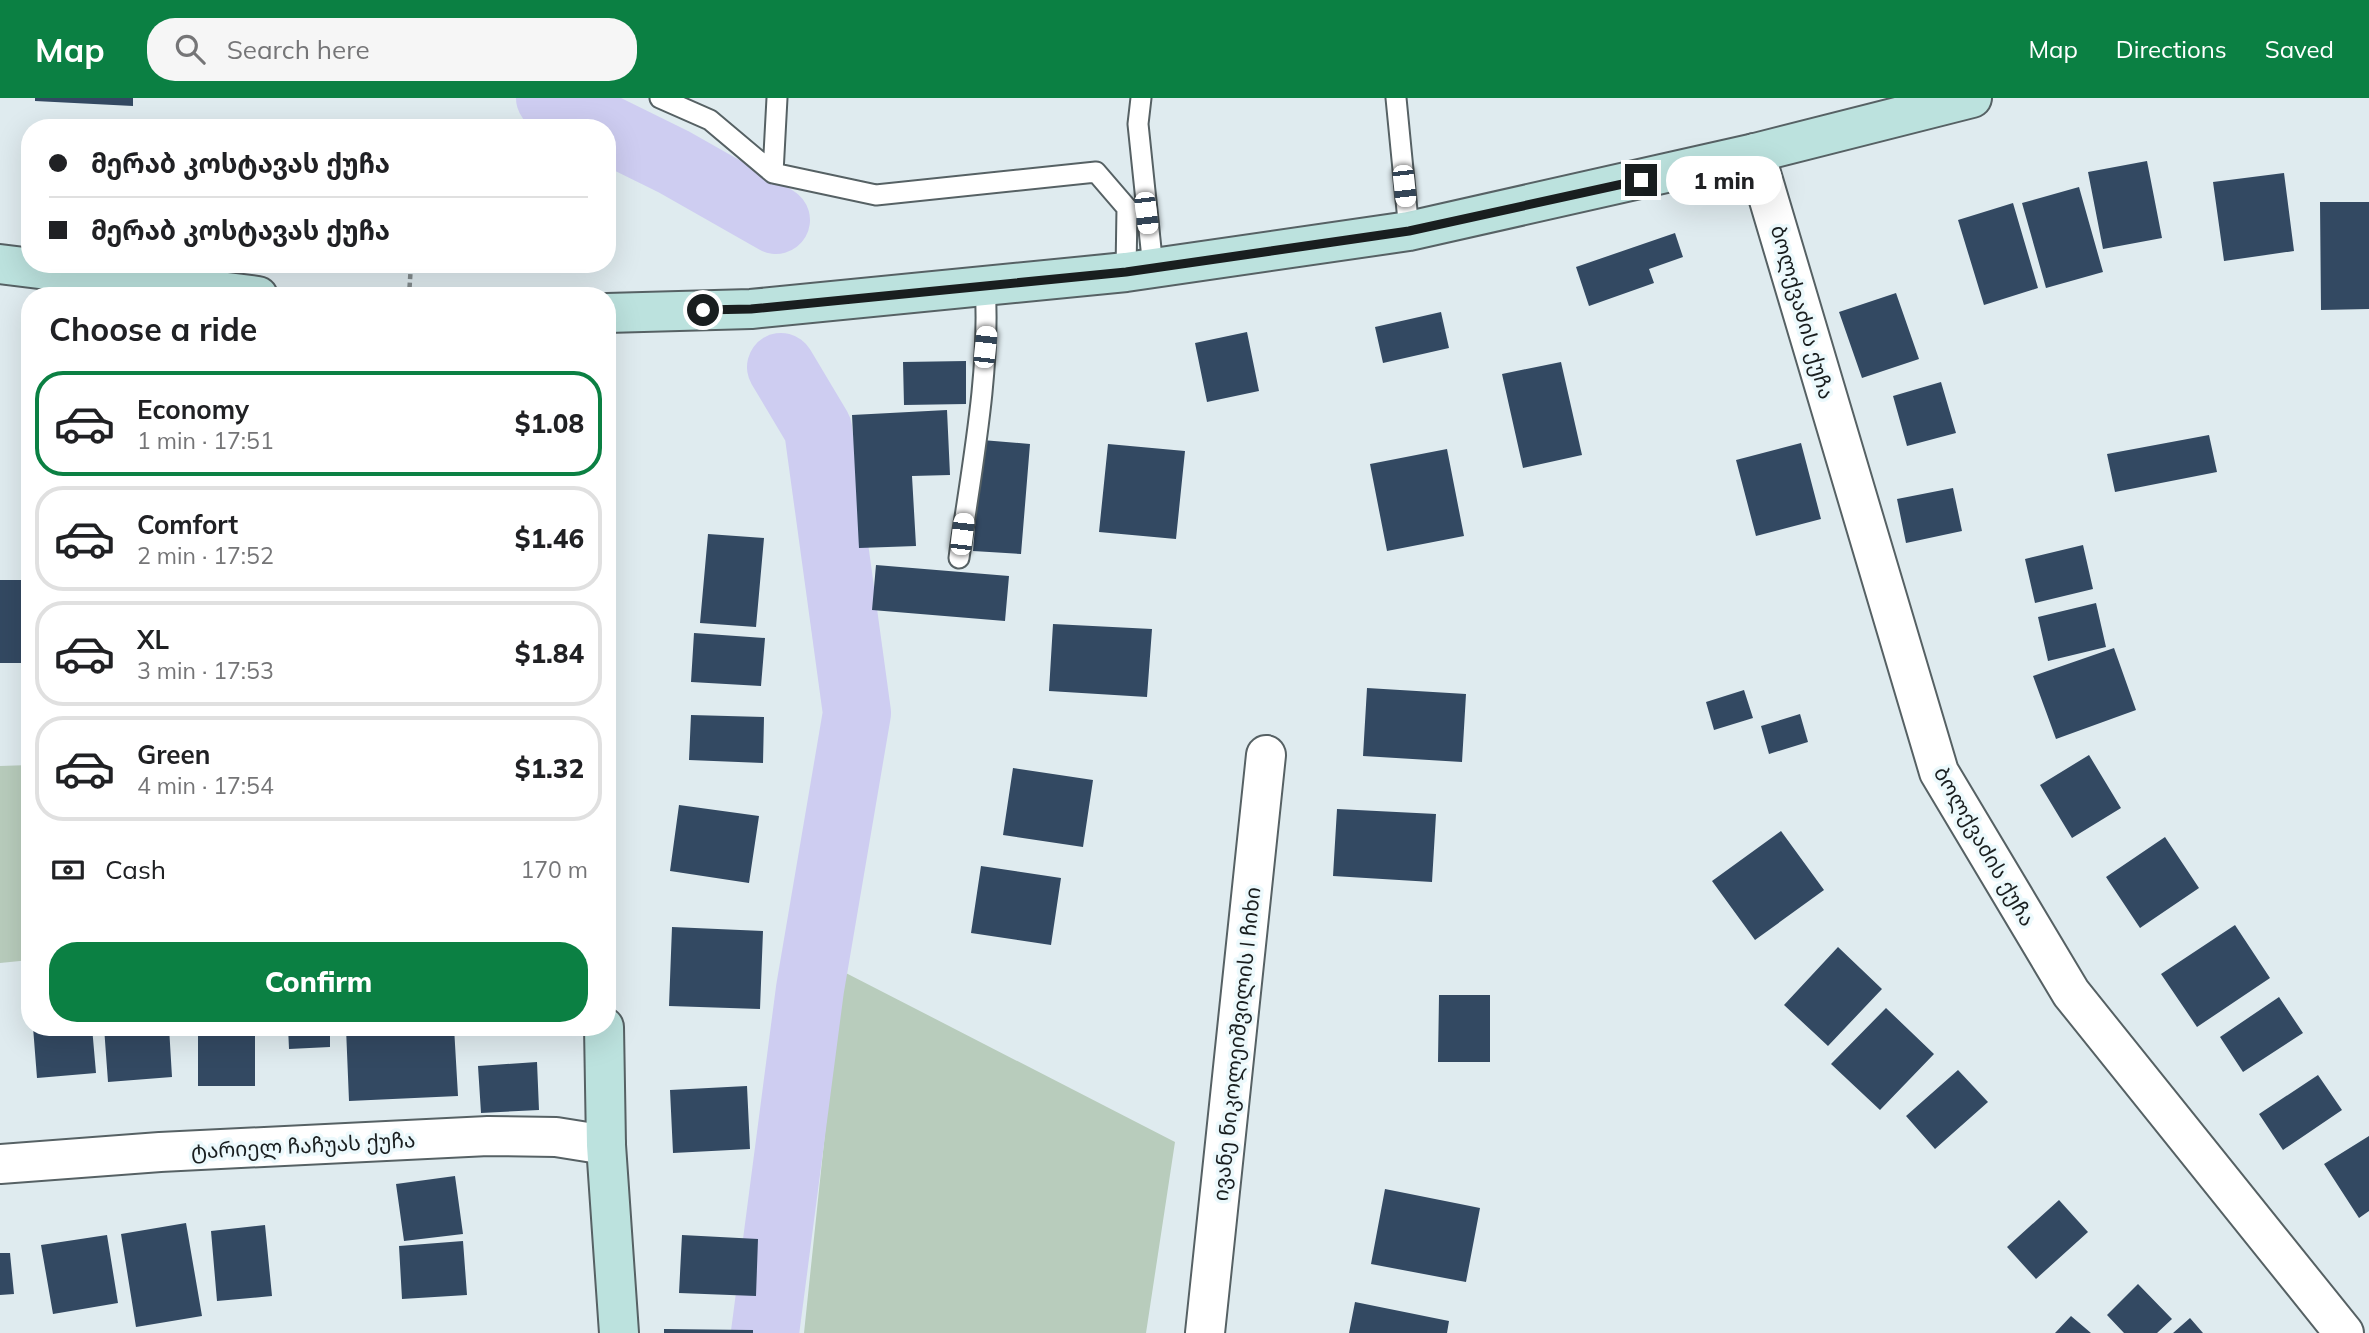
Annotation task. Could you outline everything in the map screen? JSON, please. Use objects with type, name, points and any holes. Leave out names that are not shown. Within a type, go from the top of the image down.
[{"type":"main road","points":[[616,313],[751,309],[1139,270],[1409,231],[1755,153],[1972,98]]},
{"type":"main road","points":[[0,264],[21,267]]},
{"type":"main road","points":[[73,273],[185,287]]},
{"type":"main road","points":[[604,1036],[606,1146],[619,1333]]},
{"type":"street","name":"ბოლქვაძის ქუჩა","points":[[1755,153],[1939,772],[2071,993],[2344,1333]]},
{"type":"street","name":"ივანე ნიკოლეიშვილის I ჩიხი","points":[[1205,1333],[1266,755]]},
{"type":"street","name":"ტარიელ ჩაჩუას ქუჩა","points":[[0,1164],[160,1152],[488,1136],[556,1136],[606,1146]]},
{"type":"lane","points":[[660,98],[710,120],[774,173],[876,195],[1096,172],[1127,208],[1139,270]]},
{"type":"lane","points":[[774,173],[777,98]]},
{"type":"lane","points":[[1139,270],[1138,124],[1141,98]]},
{"type":"lane","points":[[1396,98],[1409,231]]},
{"type":"lane","points":[[959,558],[979,411],[987,326],[985,285]]},
{"type":"green space","points":[[21,765],[21,961],[0,963],[0,766]]},
{"type":"green space","points":[[842,971],[1175,1142],[1146,1333],[804,1333]]},
{"type":"building","points":[[35,98],[133,98],[133,106],[35,101]]},
{"type":"building","points":[[2147,161],[2162,238],[2103,249],[2088,172]]},
{"type":"building","points":[[2284,173],[2294,251],[2224,261],[2213,182]]},
{"type":"building","points":[[2079,187],[2103,272],[2046,288],[2022,203]]},
{"type":"building","points":[[2320,202],[2369,202],[2369,309],[2321,310]]},
{"type":"building","points":[[2013,203],[2038,288],[1984,305],[1958,220]]},
{"type":"building","points":[[1675,233],[1683,257],[1649,269],[1654,283],[1589,306],[1576,267]]},
{"type":"building","points":[[1896,293],[1919,359],[1862,378],[1839,312]]},
{"type":"building","points":[[1441,312],[1449,348],[1383,363],[1375,327]]},
{"type":"building","points":[[1247,332],[1259,391],[1207,402],[1195,343]]},
{"type":"building","points":[[966,361],[966,404],[904,405],[903,362]]},
{"type":"building","points":[[1561,362],[1582,455],[1523,468],[1502,374]]},
{"type":"building","points":[[1941,382],[1956,433],[1907,446],[1893,396]]},
{"type":"building","points":[[947,410],[950,475],[912,476],[916,546],[859,548],[852,415]]},
{"type":"building","points":[[2209,435],[2217,472],[2115,492],[2107,454]]},
{"type":"building","points":[[982,440],[1030,444],[1021,554],[973,551]]},
{"type":"building","points":[[1801,443],[1821,519],[1756,536],[1736,460]]},
{"type":"building","points":[[1108,444],[1185,451],[1176,539],[1099,532]]},
{"type":"building","points":[[1447,449],[1464,536],[1387,551],[1370,464]]},
{"type":"building","points":[[1953,488],[1962,531],[1906,543],[1897,499]]},
{"type":"building","points":[[708,534],[764,538],[756,627],[700,623]]},
{"type":"building","points":[[2083,545],[2093,589],[2035,603],[2025,559]]},
{"type":"building","points":[[876,565],[1009,576],[1005,621],[872,610]]},
{"type":"building","points":[[0,580],[21,580],[21,663],[0,663]]},
{"type":"building","points":[[2096,603],[2106,647],[2048,661],[2038,617]]},
{"type":"building","points":[[1053,624],[1152,629],[1147,697],[1049,691]]},
{"type":"building","points":[[694,633],[765,638],[761,686],[691,682]]},
{"type":"building","points":[[2114,648],[2136,710],[2056,739],[2033,676]]},
{"type":"building","points":[[1367,688],[1466,694],[1462,762],[1363,756]]},
{"type":"building","points":[[1744,690],[1753,718],[1714,730],[1706,702]]},
{"type":"building","points":[[1800,714],[1808,742],[1769,754],[1761,726]]},
{"type":"building","points":[[691,715],[764,717],[763,763],[689,760]]},
{"type":"building","points":[[2089,755],[2121,808],[2072,838],[2040,785]]},
{"type":"building","points":[[1013,768],[1093,780],[1083,847],[1003,835]]},
{"type":"building","points":[[679,805],[759,816],[749,883],[670,871]]},
{"type":"building","points":[[1337,809],[1436,814],[1432,882],[1333,876]]},
{"type":"building","points":[[1781,831],[1824,890],[1755,940],[1712,881]]},
{"type":"building","points":[[2165,837],[2199,888],[2140,928],[2106,877]]},
{"type":"building","points":[[981,866],[1061,878],[1051,945],[971,933]]},
{"type":"building","points":[[2235,925],[2270,978],[2197,1027],[2161,974]]},
{"type":"building","points":[[672,927],[763,931],[760,1009],[669,1006]]},
{"type":"building","points":[[1838,947],[1882,989],[1828,1046],[1784,1005]]},
{"type":"building","points":[[1439,995],[1490,995],[1490,1062],[1438,1062]]},
{"type":"building","points":[[2279,997],[2303,1033],[2243,1072],[2220,1037]]},
{"type":"building","points":[[1886,1008],[1934,1054],[1880,1110],[1831,1064]]},
{"type":"building","points":[[34,1036],[93,1036],[96,1073],[37,1078]]},
{"type":"building","points":[[105,1036],[170,1036],[172,1077],[108,1082]]},
{"type":"building","points":[[198,1036],[255,1036],[255,1086],[198,1086]]},
{"type":"building","points":[[288,1036],[330,1036],[330,1047],[289,1049]]},
{"type":"building","points":[[346,1036],[455,1036],[458,1096],[349,1101]]},
{"type":"building","points":[[537,1062],[539,1110],[481,1113],[478,1066]]},
{"type":"building","points":[[1958,1070],[1988,1102],[1935,1149],[1906,1116]]},
{"type":"building","points":[[2318,1075],[2342,1110],[2283,1150],[2259,1114]]},
{"type":"building","points":[[747,1086],[750,1149],[673,1153],[670,1090]]},
{"type":"building","points":[[2369,1136],[2369,1211],[2359,1218],[2324,1164]]},
{"type":"building","points":[[455,1176],[463,1234],[404,1241],[396,1184]]},
{"type":"building","points":[[1385,1189],[1480,1208],[1466,1282],[1371,1264]]},
{"type":"building","points":[[2059,1200],[2088,1232],[2036,1279],[2007,1247]]},
{"type":"building","points":[[186,1223],[202,1316],[136,1327],[121,1234]]},
{"type":"building","points":[[265,1225],[272,1296],[217,1301],[211,1231]]},
{"type":"building","points":[[107,1235],[118,1303],[53,1314],[41,1245]]},
{"type":"building","points":[[682,1235],[758,1239],[756,1296],[679,1293]]},
{"type":"building","points":[[463,1241],[467,1295],[402,1299],[399,1246]]},
{"type":"building","points":[[0,1253],[10,1253],[14,1294],[0,1295]]},
{"type":"building","points":[[2138,1284],[2172,1319],[2157,1333],[2124,1333],[2107,1315]]},
{"type":"building","points":[[1355,1302],[1449,1321],[1447,1333],[1349,1333]]},
{"type":"building","points":[[2071,1316],[2091,1333],[2055,1333]]},
{"type":"building","points":[[2190,1318],[2203,1333],[2173,1333]]},
{"type":"building","points":[[664,1329],[753,1330],[753,1333],[664,1333]]},
{"type":"waterway","points":[[550,98],[588,119]]},
{"type":"waterway","points":[[616,133],[674,162],[776,220]]},
{"type":"waterway","points":[[765,1333],[810,989],[857,713],[818,429],[781,367]]},
{"type":"route","points":[[703,310],[751,309],[1126,272],[1409,231],[1641,180]]}]
